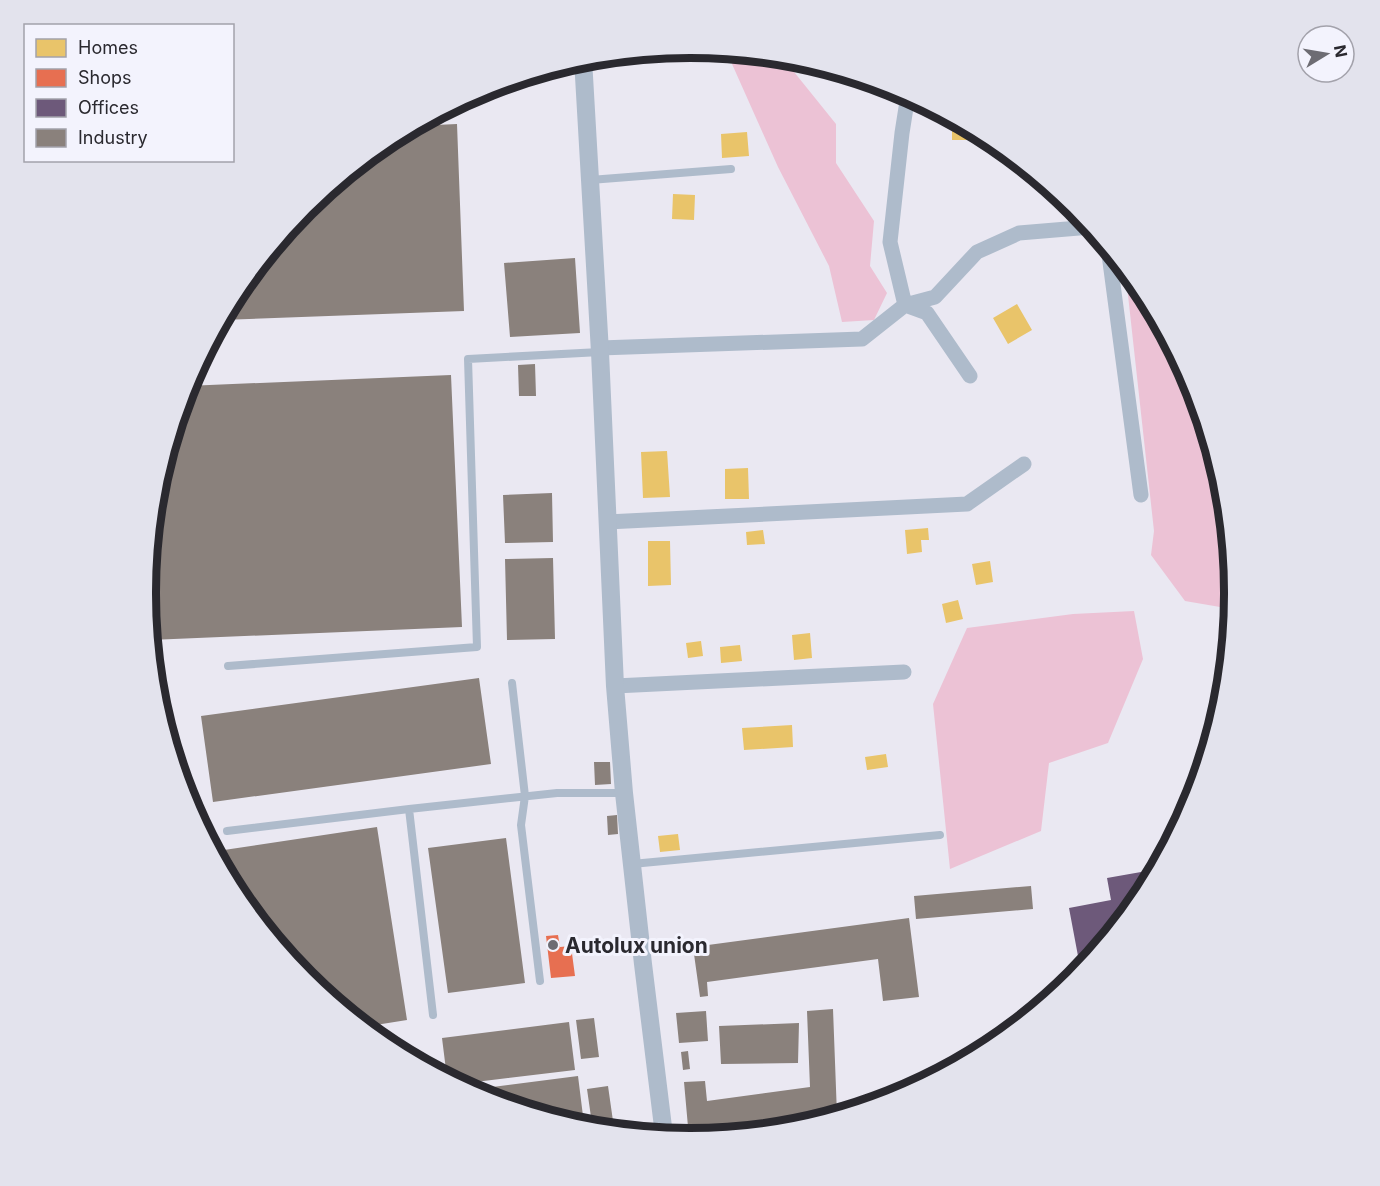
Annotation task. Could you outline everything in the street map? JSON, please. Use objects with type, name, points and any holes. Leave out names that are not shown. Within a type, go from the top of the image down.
[{"type":"street","points":[[584,70],[600,350],[615,686],[624,793],[663,1126]]},
{"type":"street","points":[[905,305],[890,242],[910,106]]},
{"type":"street","points":[[600,350],[862,339],[905,305],[935,297],[977,252],[1019,233],[1080,228]]},
{"type":"street","points":[[1110,263],[1141,495]]},
{"type":"street","points":[[905,305],[927,313],[970,376]]},
{"type":"street","points":[[608,522],[967,504],[1024,464]]},
{"type":"street","points":[[615,686],[904,672]]},
{"type":"lane","points":[[590,180],[731,168]]},
{"type":"lane","points":[[228,666],[477,647],[468,359],[600,350]]},
{"type":"lane","points":[[512,683],[525,796],[521,825],[540,981]]},
{"type":"lane","points":[[227,831],[525,796],[557,793],[624,793]]},
{"type":"lane","points":[[409,809],[433,1015]]},
{"type":"lane","points":[[632,864],[940,835]]},
{"type":"shaded area","points":[[732,61],[791,69],[836,124],[836,163],[874,221],[870,266],[887,293],[874,320],[842,322],[829,266],[778,167]]},
{"type":"shaded area","points":[[1127,286],[1153,326],[1169,357],[1196,421],[1214,489],[1220,523],[1224,605],[1220,607],[1185,601],[1151,555],[1154,531]]},
{"type":"shaded area","points":[[1134,611],[1143,659],[1108,743],[1049,763],[1041,831],[950,869],[933,704],[967,628],[1073,614]]},
{"type":"building: Homes","points":[[952,127],[969,138],[969,140],[952,140]]},
{"type":"building: Homes","points":[[747,132],[749,156],[722,158],[721,134]]},
{"type":"building: Homes","points":[[673,194],[695,195],[694,220],[672,219]]},
{"type":"building: Homes","points":[[1017,304],[1032,330],[1008,344],[993,318]]},
{"type":"building: Homes","points":[[667,451],[670,497],[643,498],[641,452]]},
{"type":"building: Homes","points":[[748,468],[749,499],[725,499],[725,469]]},
{"type":"building: Homes","points":[[928,528],[929,540],[921,540],[922,552],[907,554],[905,530]]},
{"type":"building: Homes","points":[[763,530],[765,544],[747,545],[746,532]]},
{"type":"building: Homes","points":[[648,541],[670,541],[671,585],[648,586]]},
{"type":"building: Homes","points":[[990,561],[993,582],[976,585],[972,564]]},
{"type":"building: Homes","points":[[958,600],[963,619],[946,623],[942,604]]},
{"type":"building: Homes","points":[[810,633],[812,658],[794,660],[792,635]]},
{"type":"building: Homes","points":[[701,641],[703,656],[688,658],[686,643]]},
{"type":"building: Homes","points":[[740,645],[742,661],[721,663],[720,647]]},
{"type":"building: Homes","points":[[792,725],[793,747],[744,750],[742,728]]},
{"type":"building: Homes","points":[[886,754],[888,767],[867,770],[865,757]]},
{"type":"building: Homes","points":[[678,834],[680,850],[660,852],[658,836]]},
{"type":"building: Shops","points":[[558,935],[560,947],[571,946],[575,976],[551,978],[546,936]]},
{"type":"building: Offices","points":[[1146,871],[1114,918],[1079,959],[1069,908],[1111,900],[1107,878]]},
{"type":"building: Industry","points":[[457,124],[464,311],[231,320],[266,268],[312,215],[365,169],[432,125]]},
{"type":"building: Industry","points":[[575,258],[580,333],[510,337],[504,263]]},
{"type":"building: Industry","points":[[535,364],[536,396],[519,396],[518,365]]},
{"type":"building: Industry","points":[[451,375],[462,627],[158,640],[155,593],[160,523],[174,455],[197,386]]},
{"type":"building: Industry","points":[[552,493],[553,542],[505,543],[503,495]]},
{"type":"building: Industry","points":[[553,558],[555,639],[507,640],[505,559]]},
{"type":"building: Industry","points":[[479,678],[491,764],[213,802],[201,716]]},
{"type":"building: Industry","points":[[594,762],[610,762],[611,784],[595,785]]},
{"type":"building: Industry","points":[[617,815],[618,834],[608,835],[607,816]]},
{"type":"building: Industry","points":[[377,827],[407,1020],[376,1025],[312,971],[266,918],[227,860],[224,850]]},
{"type":"building: Industry","points":[[506,838],[525,983],[448,993],[428,848]]},
{"type":"building: Industry","points":[[1031,886],[1033,909],[916,919],[914,896]]},
{"type":"building: Industry","points":[[909,918],[919,997],[883,1001],[878,959],[707,982],[708,996],[700,997],[693,947]]},
{"type":"building: Industry","points":[[833,1009],[837,1106],[760,1123],[688,1128],[684,1082],[705,1081],[707,1101],[810,1087],[807,1011]]},
{"type":"building: Industry","points":[[706,1011],[708,1041],[679,1043],[676,1013]]},
{"type":"building: Industry","points":[[594,1018],[599,1057],[581,1059],[576,1020]]},
{"type":"building: Industry","points":[[569,1022],[575,1070],[475,1082],[446,1068],[442,1038]]},
{"type":"building: Industry","points":[[799,1023],[798,1063],[721,1064],[719,1026]]},
{"type":"building: Industry","points":[[688,1051],[690,1069],[683,1070],[681,1052]]},
{"type":"building: Industry","points":[[578,1076],[583,1116],[518,1099],[487,1088]]},
{"type":"building: Industry","points":[[608,1086],[613,1121],[591,1118],[587,1089]]},
{"type":"place","name":"Autolux union","points":[[553,945]]}]
